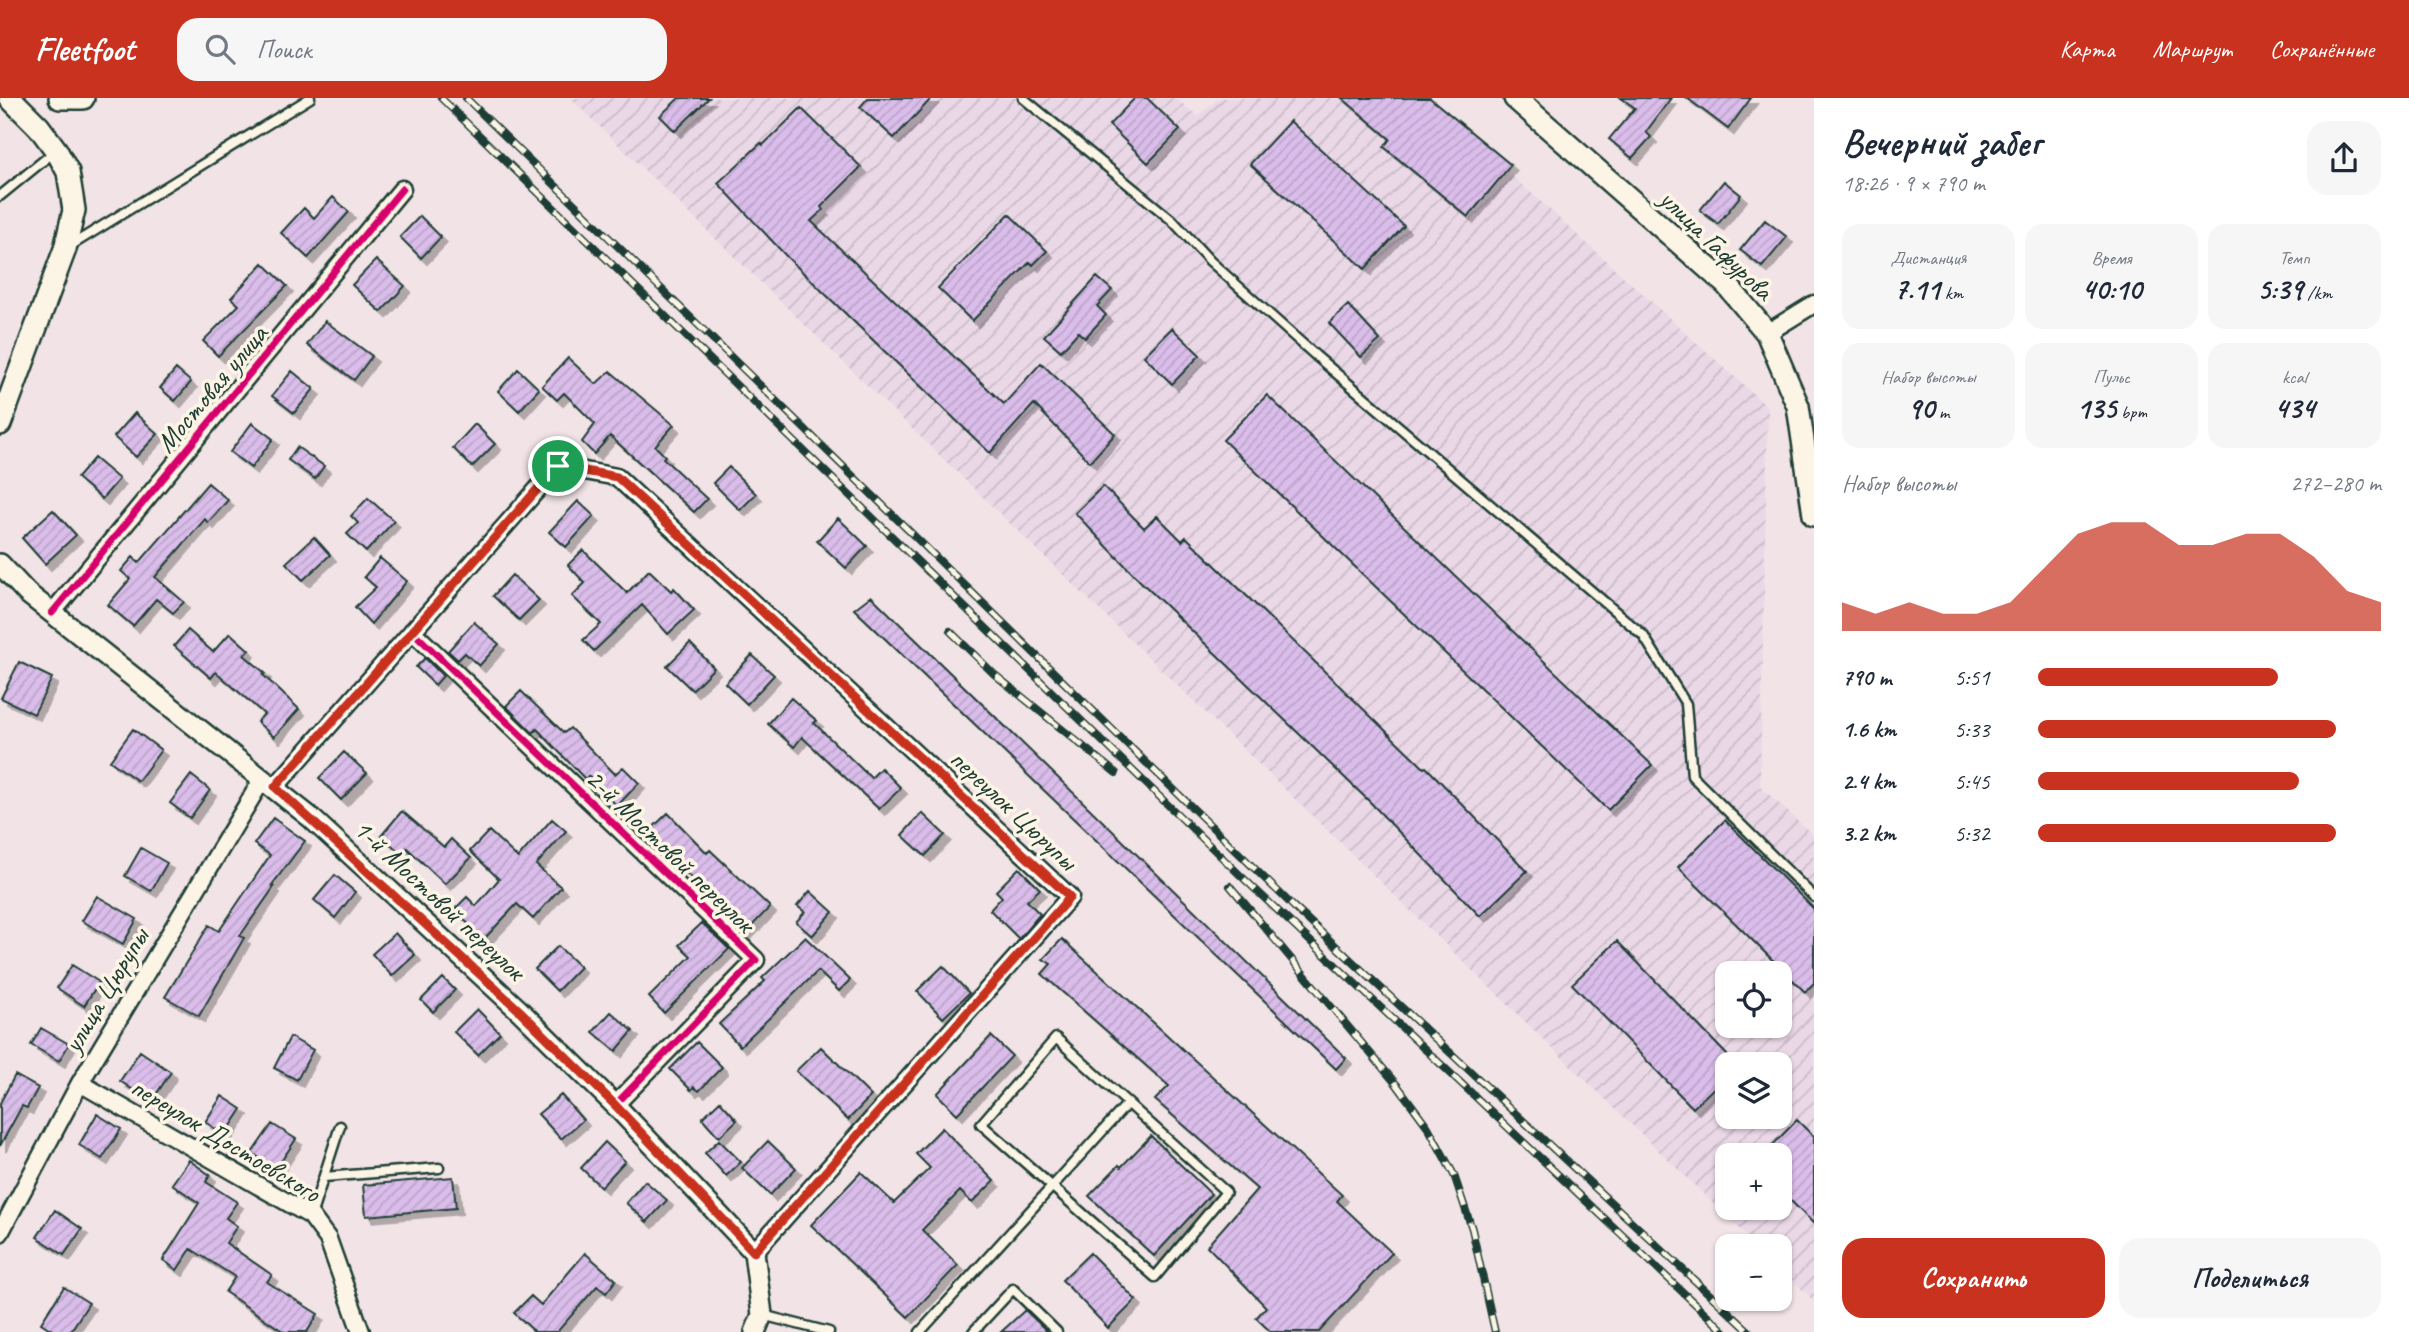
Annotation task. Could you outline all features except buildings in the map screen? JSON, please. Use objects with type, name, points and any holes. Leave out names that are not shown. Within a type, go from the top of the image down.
[{"type":"main road","points":[[0,424],[65,249],[74,210],[68,172],[56,150],[39,127],[10,98]]},
{"type":"main road","points":[[60,98],[83,98]]},
{"type":"main road","name":"улица Гафурова","points":[[1515,98],[1726,284],[1767,333],[1798,406],[1814,515]]},
{"type":"street","name":"Мостовая улица","points":[[52,613],[402,189]]},
{"type":"street","points":[[1767,333],[1814,304]]},
{"type":"street","name":"улица Цюрупы","points":[[0,1233],[80,1083],[268,783],[412,631],[558,466]]},
{"type":"street","name":"переулок Цюрупы","points":[[558,466],[617,477],[1070,897],[754,1252]]},
{"type":"street","name":"1-й Мостовой переулок","points":[[0,564],[27,593],[268,783],[520,1011],[615,1105],[754,1252]]},
{"type":"street","name":"2-й Мостовой переулок","points":[[412,631],[756,960],[615,1105]]},
{"type":"street","name":"переулок Достоевского","points":[[80,1083],[311,1216],[328,1239],[361,1332]]},
{"type":"street","points":[[754,1252],[758,1323]]},
{"type":"lane","points":[[65,249],[310,98]]},
{"type":"lane","points":[[1023,98],[1174,221],[1210,261],[1307,348],[1643,635],[1686,704],[1692,776],[1814,897]]},
{"type":"lane","points":[[0,196],[56,150]]},
{"type":"lane","points":[[1056,1038],[1226,1192],[1155,1277],[1051,1186],[981,1124],[1056,1038]]},
{"type":"lane","points":[[920,1332],[1128,1103]]},
{"type":"lane","points":[[311,1216],[340,1126]]},
{"type":"lane","points":[[324,1177],[439,1168]]},
{"type":"lane","points":[[973,1332],[1013,1289],[1057,1332]]},
{"type":"lane","points":[[758,1323],[829,1332]]},
{"type":"shaded area","points":[[570,98],[1175,98],[1198,116],[1219,98],[1426,98],[1768,407],[1760,786],[1814,836],[1814,1301],[1792,1280],[1792,1234],[1745,1234],[1730,1220],[1792,1220],[1792,1143],[1715,1143],[1715,1205]]},
{"type":"railway","points":[[441,98],[1239,874],[1725,1332]]},
{"type":"railway","points":[[466,98],[1294,907],[1750,1332]]},
{"type":"railway","points":[[950,631],[994,674],[1116,773]]},
{"type":"railway","points":[[1230,886],[1397,1085],[1428,1127],[1454,1175],[1472,1229],[1495,1332]]},
{"type":"cycle path","points":[[52,613],[402,189]]},
{"type":"cycle path","points":[[275,787],[558,466],[617,477],[1070,897],[754,1252]]},
{"type":"cycle path","points":[[412,631],[756,960],[615,1105]]},
{"type":"route","points":[[558,466],[617,477],[1070,897],[754,1252],[615,1105],[520,1011],[275,787],[558,466]]}]
